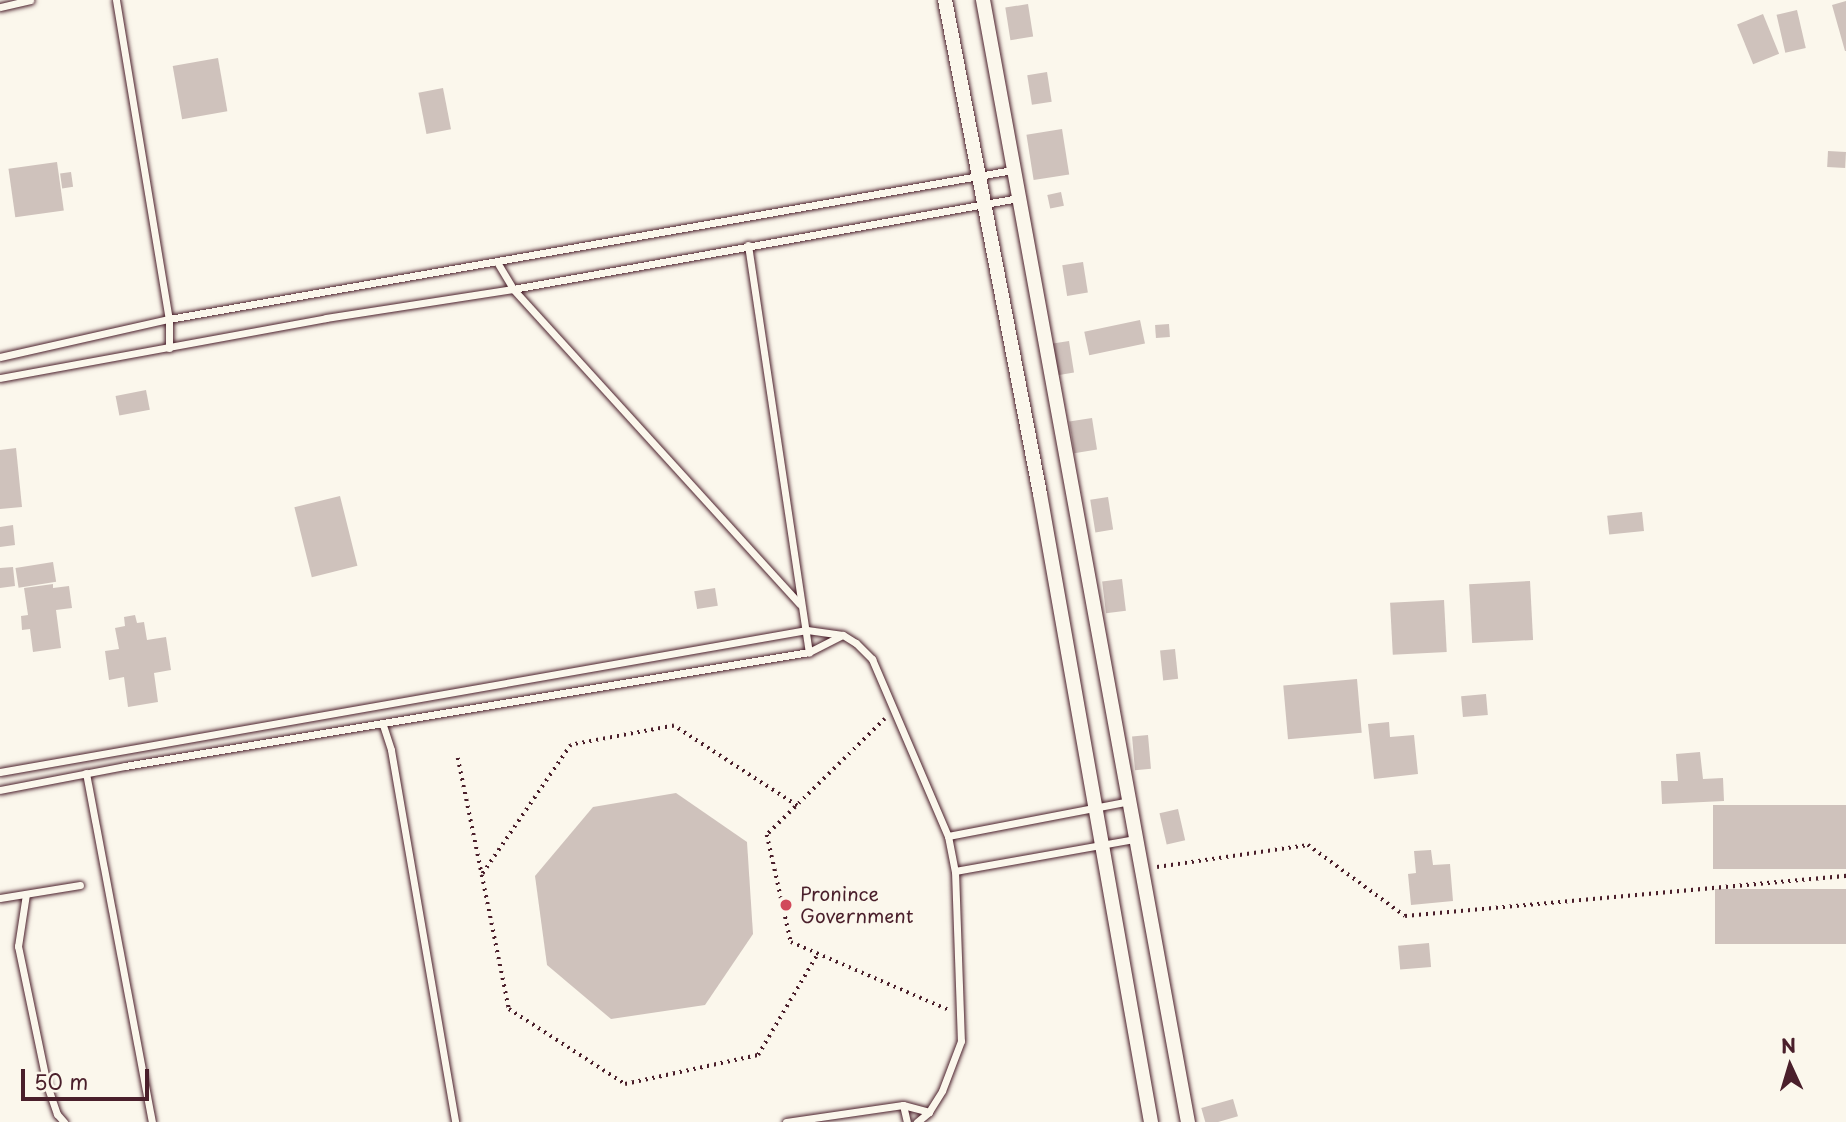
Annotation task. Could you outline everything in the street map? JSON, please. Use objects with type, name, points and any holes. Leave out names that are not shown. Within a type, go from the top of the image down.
[{"type":"street","points":[[945,0],[1040,494],[1150,1122]]},
{"type":"street","points":[[983,0],[1017,198],[1188,1122]]},
{"type":"lane","points":[[0,7],[30,0]]},
{"type":"lane","points":[[116,0],[169,319],[169,348]]},
{"type":"lane","points":[[0,357],[169,319],[1012,170]]},
{"type":"lane","points":[[0,378],[326,318],[513,289],[1017,198]]},
{"type":"lane","points":[[748,245],[809,652]]},
{"type":"lane","points":[[497,262],[513,289],[800,604]]},
{"type":"lane","points":[[0,772],[807,630],[842,635],[856,643],[872,659],[948,836],[955,872],[961,1041],[942,1091],[929,1112],[917,1122]]},
{"type":"lane","points":[[0,790],[86,773],[809,652],[842,635]]},
{"type":"lane","points":[[383,725],[391,750],[455,1122]]},
{"type":"lane","points":[[86,773],[152,1122]]},
{"type":"lane","points":[[948,836],[1129,801]]},
{"type":"lane","points":[[955,872],[1135,839]]},
{"type":"lane","points":[[0,898],[80,885]]},
{"type":"lane","points":[[26,894],[18,932],[19,946],[47,1085],[57,1114],[64,1122]]},
{"type":"lane","points":[[786,1122],[903,1105],[929,1112]]},
{"type":"lane","points":[[903,1105],[907,1122]]},
{"type":"path","points":[[895,710],[766,835],[791,942],[960,1015]]},
{"type":"path","points":[[482,875],[571,745],[674,726],[797,806]]},
{"type":"path","points":[[458,758],[509,1009],[625,1084],[758,1055],[818,953]]},
{"type":"path","points":[[1141,869],[1308,845],[1405,916],[1846,876]]},
{"type":"building","points":[[1846,1],[1846,51],[1845,51],[1832,5]]},
{"type":"building","points":[[1028,4],[1033,37],[1010,40],[1005,8]]},
{"type":"building","points":[[1797,10],[1806,48],[1785,53],[1777,15]]},
{"type":"building","points":[[1763,14],[1779,54],[1753,64],[1737,24]]},
{"type":"building","points":[[218,58],[227,111],[182,119],[173,66]]},
{"type":"building","points":[[1047,72],[1052,102],[1032,105],[1027,75]]},
{"type":"building","points":[[443,88],[451,129],[426,134],[418,93]]},
{"type":"building","points":[[1062,129],[1069,174],[1034,180],[1026,135]]},
{"type":"building","points":[[1828,151],[1846,152],[1845,168],[1827,167]]},
{"type":"building","points":[[57,162],[64,211],[15,217],[8,169]]},
{"type":"building","points":[[71,172],[73,187],[62,188],[60,174]]},
{"type":"building","points":[[1061,192],[1064,206],[1050,209],[1047,195]]},
{"type":"building","points":[[1083,262],[1088,293],[1067,296],[1062,265]]},
{"type":"building","points":[[1140,320],[1145,343],[1089,355],[1084,332]]},
{"type":"building","points":[[1169,324],[1170,337],[1156,338],[1155,325]]},
{"type":"building","points":[[1069,341],[1074,373],[1056,375],[1051,344]]},
{"type":"building","points":[[146,390],[150,410],[119,416],[116,396]]},
{"type":"building","points":[[1092,418],[1097,450],[1074,453],[1069,422]]},
{"type":"building","points":[[16,448],[22,507],[0,509],[0,450]]},
{"type":"building","points":[[340,496],[357,566],[312,577],[294,507]]},
{"type":"building","points":[[1108,497],[1113,530],[1095,532],[1090,500]]},
{"type":"building","points":[[1642,512],[1644,531],[1609,535],[1607,516]]},
{"type":"building","points":[[13,525],[15,545],[0,547],[0,527]]},
{"type":"building","points":[[53,562],[56,582],[19,588],[15,568]]},
{"type":"building","points":[[13,567],[15,586],[0,588],[0,568]]},
{"type":"building","points":[[1122,579],[1126,611],[1106,613],[1102,581]]},
{"type":"building","points":[[1530,581],[1533,640],[1472,643],[1469,584]]},
{"type":"building","points":[[53,584],[53,588],[69,586],[72,608],[56,610],[61,648],[33,652],[30,629],[22,630],[21,616],[28,615],[24,588]]},
{"type":"building","points":[[715,588],[718,606],[697,609],[694,591]]},
{"type":"building","points":[[1444,600],[1447,652],[1393,655],[1390,603]]},
{"type":"building","points":[[135,615],[137,623],[144,622],[147,640],[166,637],[171,670],[154,673],[158,702],[128,707],[124,677],[109,680],[105,651],[119,649],[115,628],[125,626],[124,617]]},
{"type":"building","points":[[1175,649],[1178,679],[1163,680],[1160,651]]},
{"type":"building","points":[[1357,679],[1362,733],[1288,739],[1283,685]]},
{"type":"building","points":[[1486,694],[1488,715],[1463,717],[1461,696]]},
{"type":"building","points":[[1389,722],[1390,737],[1414,735],[1418,774],[1374,779],[1368,724]]},
{"type":"building","points":[[1148,735],[1151,769],[1135,770],[1132,736]]},
{"type":"building","points":[[1700,752],[1703,779],[1723,778],[1724,801],[1662,804],[1661,781],[1678,781],[1676,754]]},
{"type":"building","points":[[676,793],[747,842],[753,934],[705,1005],[611,1019],[547,965],[535,876],[593,807]]},
{"type":"building","points":[[1713,805],[1846,805],[1846,869],[1713,869]]},
{"type":"building","points":[[1178,809],[1185,840],[1167,844],[1159,813]]},
{"type":"building","points":[[1431,850],[1433,865],[1450,864],[1453,901],[1411,905],[1408,874],[1416,873],[1414,851]]},
{"type":"building","points":[[1715,889],[1846,889],[1846,944],[1715,944]]},
{"type":"building","points":[[1429,943],[1431,967],[1400,970],[1398,946]]},
{"type":"building","points":[[1233,1099],[1238,1116],[1218,1122],[1205,1122],[1201,1108]]},
{"type":"place","name":"Pronince Government","points":[[786,905]]}]
